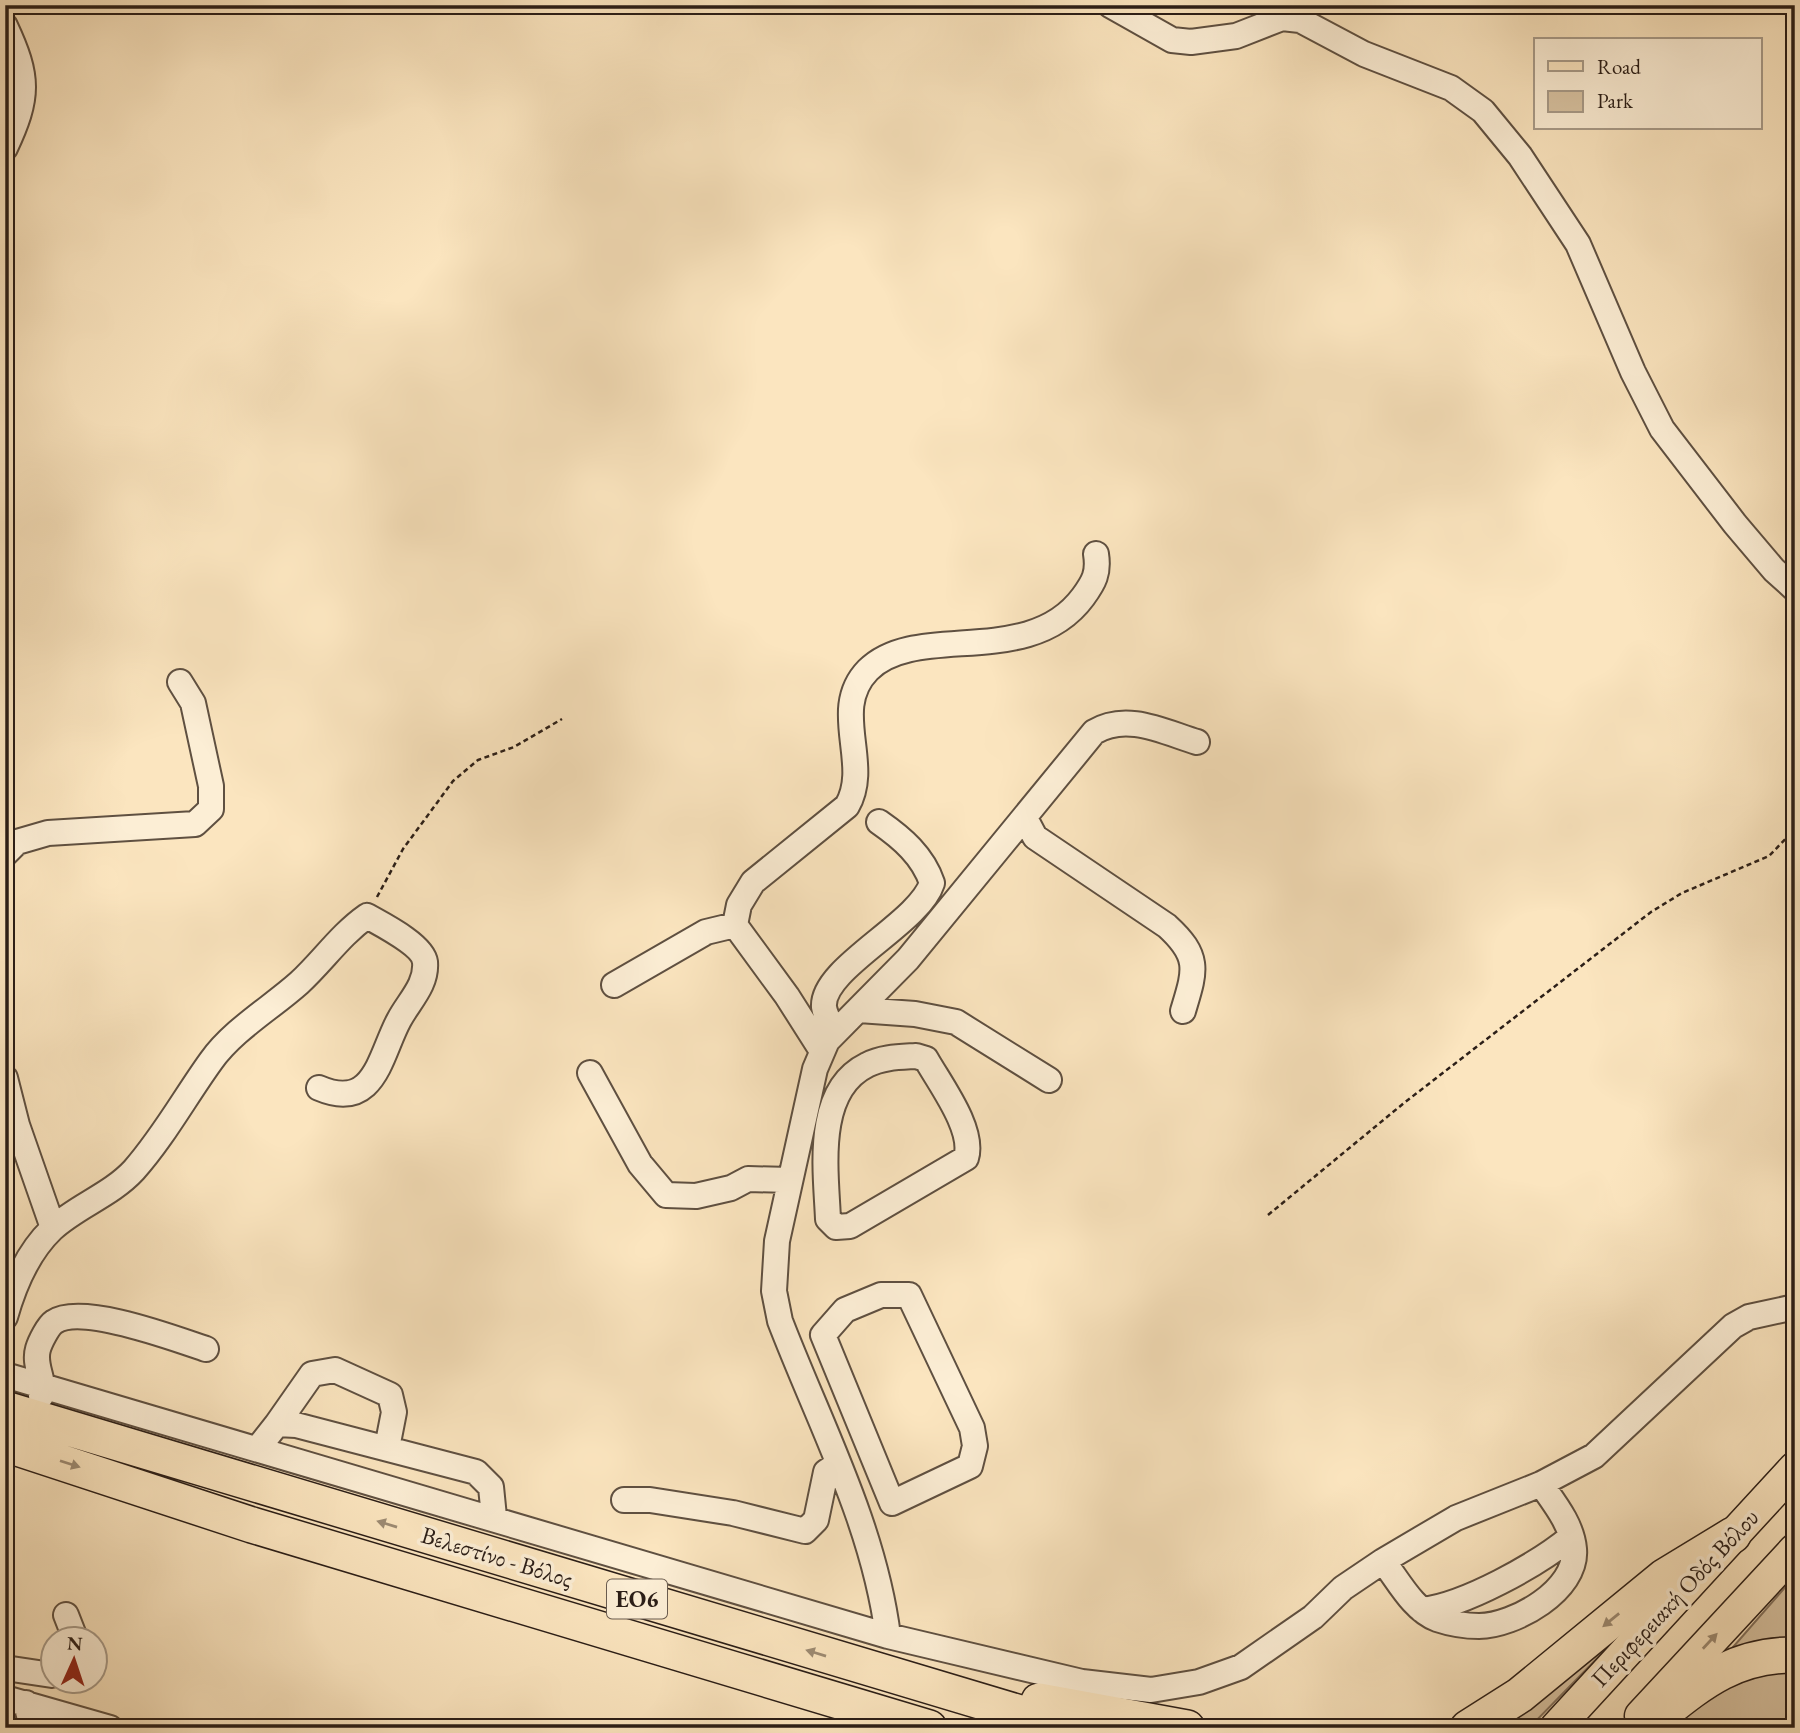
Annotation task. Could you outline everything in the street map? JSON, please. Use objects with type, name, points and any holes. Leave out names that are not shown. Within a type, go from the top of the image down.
[{"type":"highway","name":"Βελεστίνο - Βόλος","points":[[28,1404],[872,1670],[1070,1728]]},
{"type":"highway","name":"Βελεστίνο - Βόλος","points":[[5,1444],[252,1525],[929,1728]]},
{"type":"highway","points":[[252,1525],[417,1592],[845,1728]]},
{"type":"highway","points":[[1468,1728],[1520,1695],[1664,1577],[1733,1535]]},
{"type":"highway","points":[[1644,1728],[1710,1676],[1755,1660],[1795,1655]]},
{"type":"highway","points":[[872,1670],[1187,1728]]},
{"type":"main road","name":"Περιφερειακή Οδός Βόλου","points":[[1556,1728],[1795,1468]]},
{"type":"main road","points":[[1631,1728],[1795,1550]]},
{"type":"street","points":[[1110,5],[1172,40],[1191,42],[1236,36],[1282,18],[1300,20],[1364,54],[1451,88],[1483,111],[1520,156],[1578,244],[1638,383],[1662,429],[1743,534],[1774,570],[1795,589]]},
{"type":"street","points":[[5,26],[19,55],[26,83],[17,123],[5,148]]},
{"type":"street","points":[[828,1042],[787,996],[735,925],[739,905],[752,882],[846,806],[855,793],[857,777],[850,705],[853,690],[867,671],[885,657],[909,650],[1010,637],[1051,626],[1064,619],[1096,579],[1096,554]]},
{"type":"street","points":[[5,853],[17,842],[48,833],[195,824],[202,820],[211,809],[211,786],[193,703],[180,682]]},
{"type":"street","points":[[828,1042],[908,959],[1086,740],[1102,727],[1120,722],[1135,723],[1197,742]]},
{"type":"street","points":[[1025,818],[1035,837],[1167,926],[1185,944],[1194,965],[1182,1011]]},
{"type":"street","points":[[879,822],[900,836],[923,862],[932,883],[926,896],[909,914],[844,970],[828,990],[824,1006],[828,1042],[798,1142],[777,1241],[774,1291],[780,1321],[867,1540],[882,1588],[888,1636]]},
{"type":"street","points":[[5,1317],[14,1285],[27,1262],[53,1228],[111,1190],[132,1172],[168,1129],[213,1058],[301,981],[347,930],[367,915],[420,950],[425,961],[421,987],[398,1021],[378,1072],[351,1094],[334,1095],[319,1088]]},
{"type":"street","points":[[614,985],[706,932],[735,925]]},
{"type":"street","points":[[859,1010],[915,1014],[956,1022],[1049,1080]]},
{"type":"street","points":[[916,1056],[926,1059],[965,1129],[969,1145],[966,1158],[850,1226],[841,1228],[828,1219],[825,1148],[834,1101],[849,1078],[867,1065],[890,1058],[916,1056]]},
{"type":"street","points":[[590,1073],[640,1164],[666,1195],[696,1196],[731,1188],[748,1179],[790,1180]]},
{"type":"street","points":[[5,1078],[17,1125],[53,1228]]},
{"type":"street","points":[[798,1142],[825,1148]]},
{"type":"street","points":[[867,1540],[892,1503],[970,1466],[975,1446],[972,1428],[909,1295],[895,1294],[855,1304],[837,1317],[823,1335],[892,1503]]},
{"type":"street","points":[[5,1375],[28,1404],[258,1447],[888,1636],[1104,1686],[1138,1690],[1175,1688],[1221,1676],[1262,1656],[1313,1617],[1343,1588],[1383,1561],[1456,1518],[1541,1484],[1604,1448],[1733,1326],[1749,1317],[1795,1307]]},
{"type":"street","points":[[28,1404],[38,1369],[38,1348],[53,1322],[63,1318],[78,1316],[110,1322],[206,1349]]},
{"type":"street","points":[[258,1447],[312,1374],[335,1370],[390,1395],[394,1412],[387,1448]]},
{"type":"street","points":[[277,1424],[323,1430],[476,1472],[491,1488],[494,1517]]},
{"type":"street","points":[[624,1500],[650,1500],[733,1513],[770,1525],[805,1531],[816,1520],[826,1472],[838,1464]]},
{"type":"street","points":[[1383,1561],[1422,1610],[1436,1619],[1481,1626],[1535,1607],[1564,1584],[1573,1567],[1574,1548],[1569,1525],[1541,1484]]},
{"type":"street","points":[[1422,1610],[1444,1607],[1467,1596],[1547,1556],[1570,1537]]},
{"type":"street","points":[[66,1615],[69,1624]]},
{"type":"street","points":[[5,1668],[38,1673]]},
{"type":"street","points":[[16,1700],[32,1728]]},
{"type":"street","points":[[16,1700],[110,1728]]},
{"type":"path","points":[[367,915],[403,849],[453,781],[478,760],[514,747],[562,719]]},
{"type":"path","points":[[1268,1215],[1404,1103],[1651,912],[1682,893],[1769,856],[1795,829]]},
{"type":"green space","points":[[1795,1576],[1795,1645],[1727,1654]]},
{"type":"green space","points":[[1617,1638],[1529,1728],[1487,1728]]},
{"type":"green space","points":[[1795,1668],[1795,1728],[1665,1728],[1724,1684]]}]
